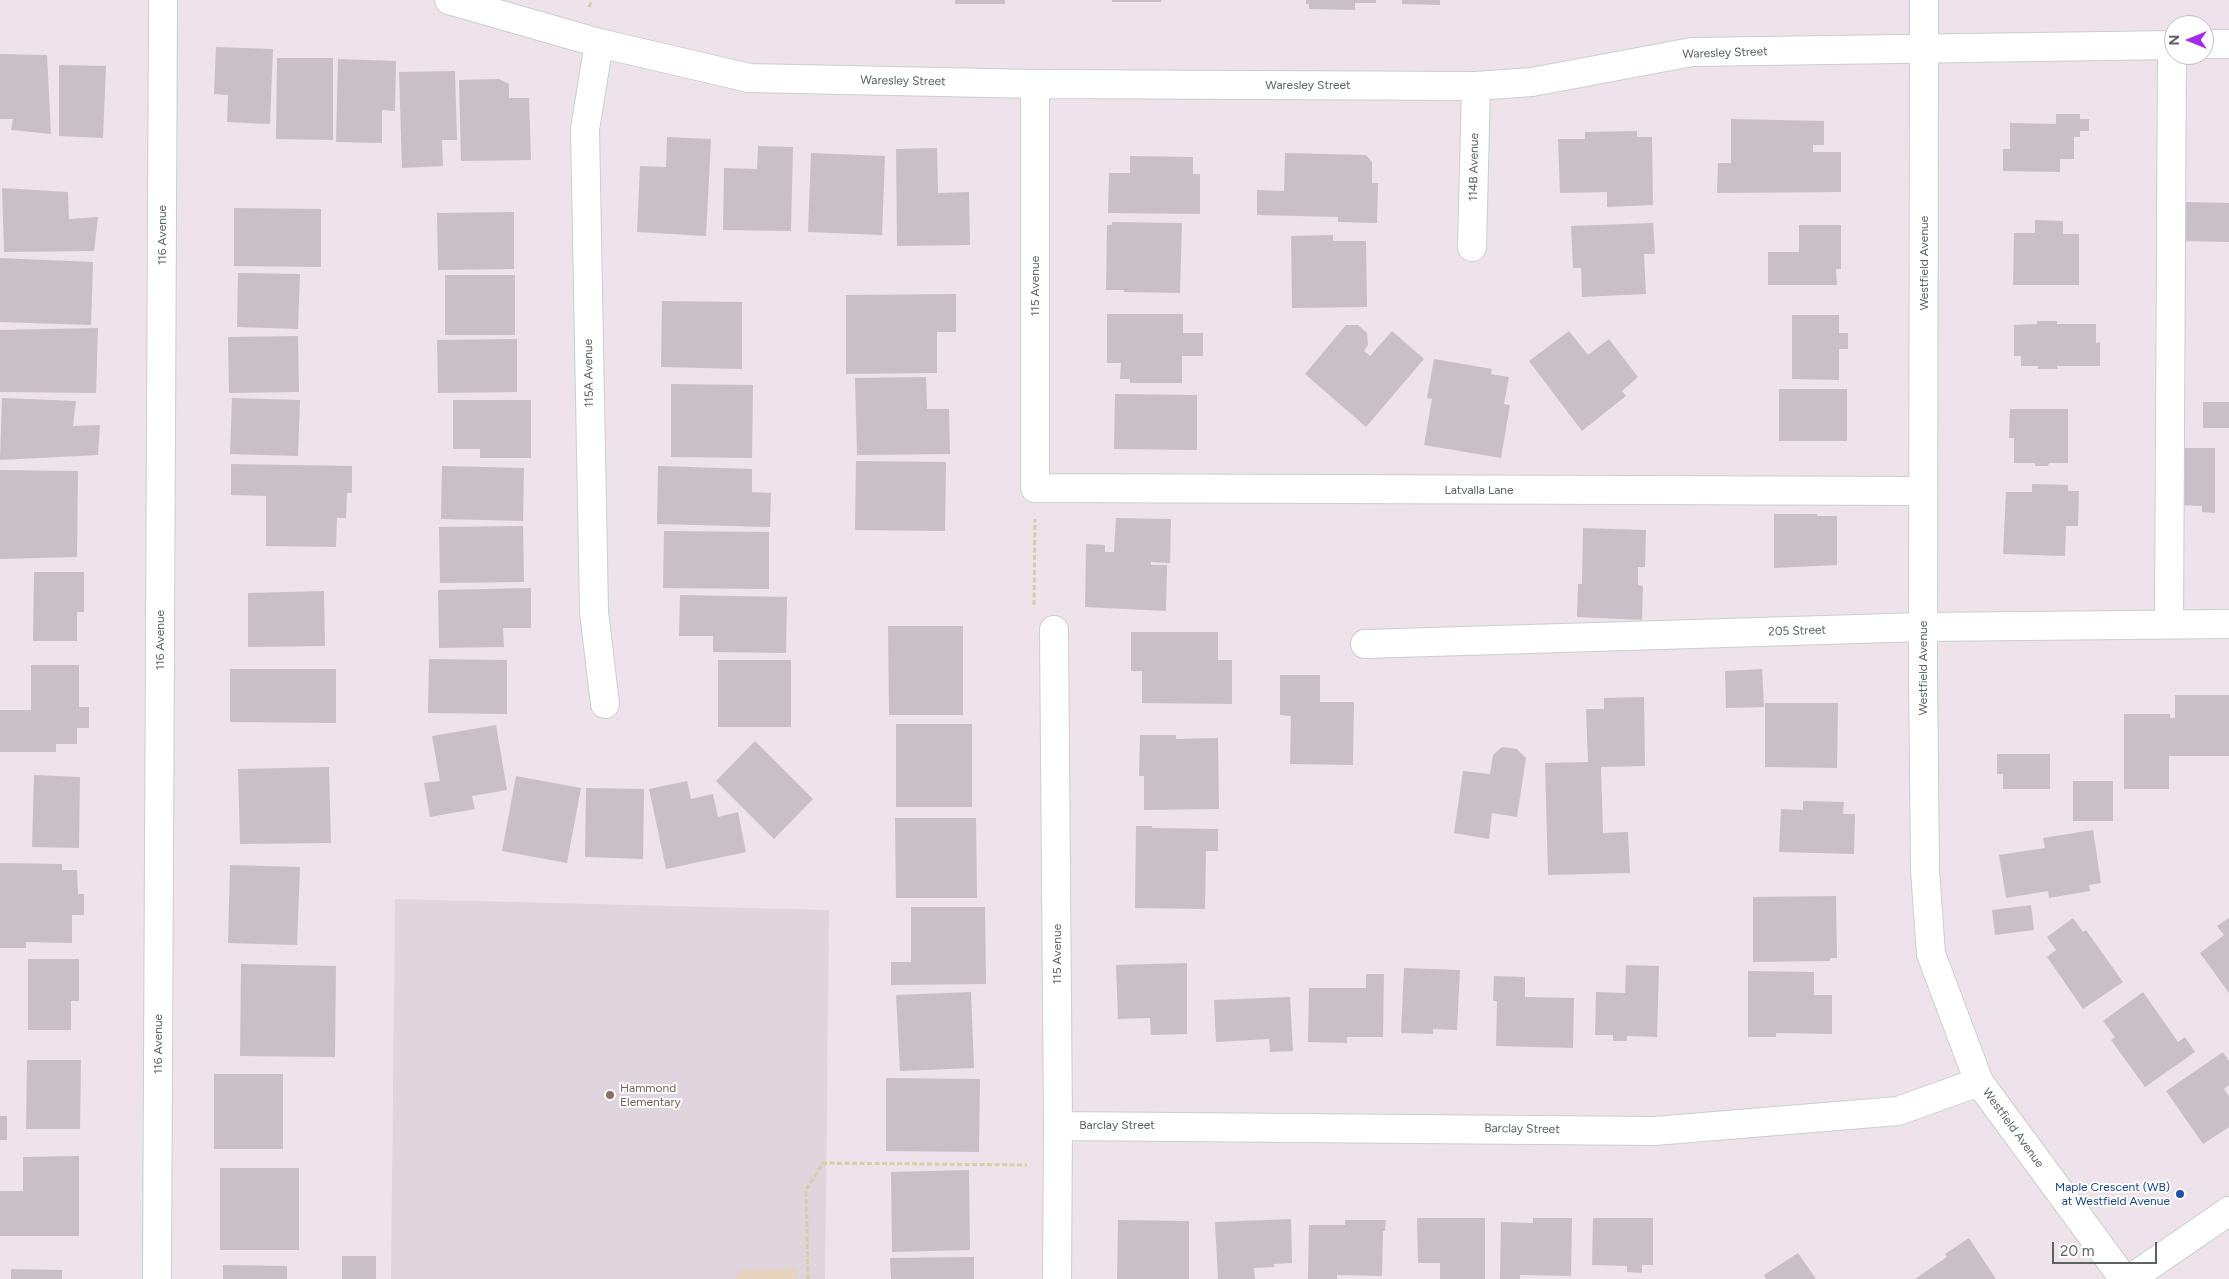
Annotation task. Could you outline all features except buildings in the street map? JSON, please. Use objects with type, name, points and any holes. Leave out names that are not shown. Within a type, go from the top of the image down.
[{"type":"street","name":"116 Avenue","points":[[157,1279],[163,0]]},
{"type":"street","name":"Waresley Street","points":[[449,0],[580,36],[599,44],[749,78],[1034,84],[1476,86],[1532,82],[1692,52],[2164,45]]},
{"type":"street","name":"Westfield Avenue","points":[[1924,0],[1923,491],[1925,870],[1931,954],[1980,1082],[2124,1279]]},
{"type":"street","name":"115A Avenue","points":[[599,44],[585,129],[594,612],[605,704]]},
{"type":"street","points":[[2214,44],[2229,44]]},
{"type":"street","points":[[2169,623],[2173,65]]},
{"type":"street","name":"115 Avenue","points":[[1034,84],[1035,488]]},
{"type":"street","name":"114B Avenue","points":[[1472,248],[1476,86]]},
{"type":"street","name":"Latvalla Lane","points":[[1035,488],[1923,491]]},
{"type":"street","name":"205 Street","points":[[1365,644],[1924,627],[2169,623],[2229,624]]},
{"type":"street","name":"115 Avenue","points":[[1054,630],[1058,1126],[1057,1279]]},
{"type":"street","name":"Barclay Street","points":[[1058,1126],[1654,1131],[1898,1112],[1980,1082]]},
{"type":"street","points":[[2130,1279],[2229,1211]]},
{"type":"path","points":[[1035,488],[1034,622],[1054,630]]},
{"type":"path","points":[[808,1279],[806,1190],[823,1164],[1058,1165]]},
{"type":"shaded area","name":"Hammond Elementary","points":[[395,899],[829,910],[825,1279],[391,1279]]},
{"type":"shaded area","points":[[797,1269],[797,1279],[734,1279],[740,1270]]},
{"type":"place","name":"Hammond Elementary","points":[[610,1095]]},
{"type":"place","name":"Maple Crescent (WB) at Westfield Avenue","points":[[2180,1194]]}]
